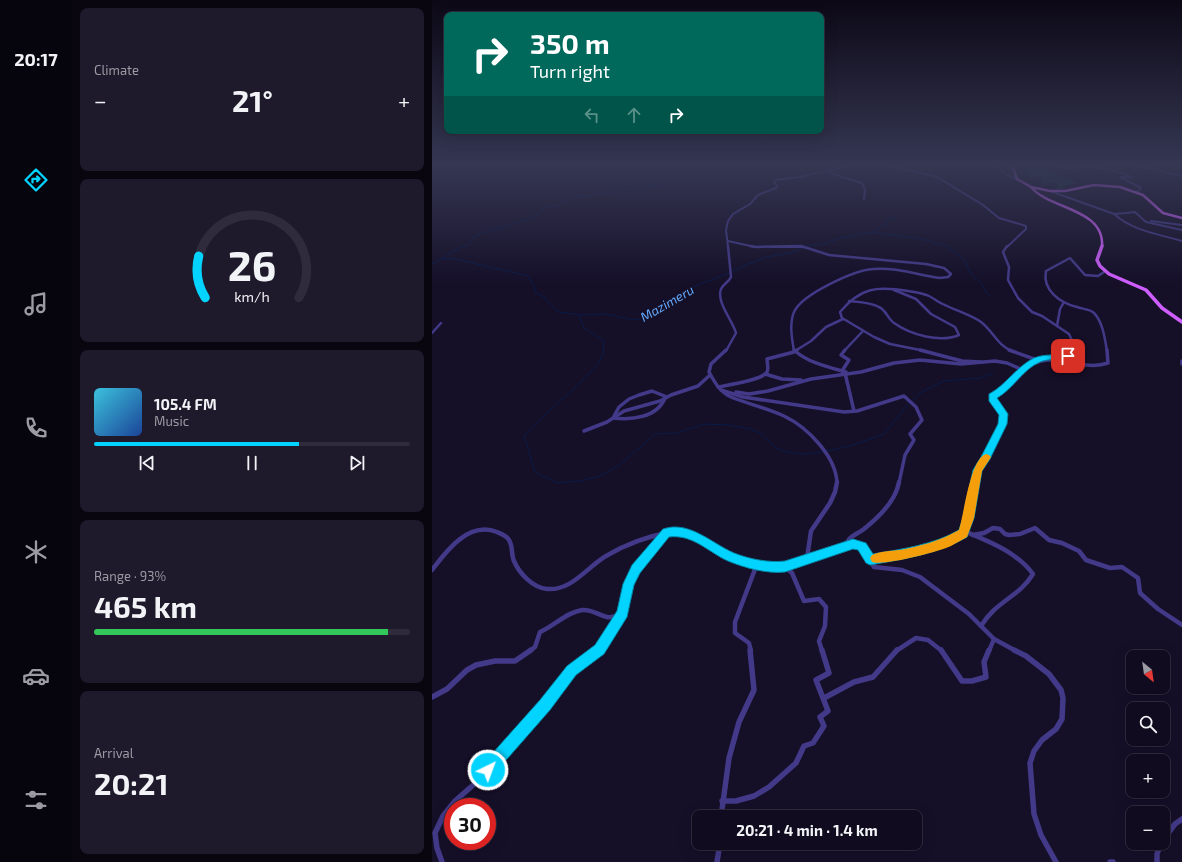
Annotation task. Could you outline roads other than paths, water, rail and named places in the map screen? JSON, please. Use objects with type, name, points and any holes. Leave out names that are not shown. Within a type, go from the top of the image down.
[{"type":"main road","points":[[1060,204],[1087,217],[1098,227],[1102,234],[1102,246],[1097,255],[1097,260],[1104,272],[1145,289],[1162,308],[1182,322]]},
{"type":"main road","points":[[1154,204],[1160,211],[1182,218]]},
{"type":"street","points":[[750,204],[735,213],[730,218],[726,236],[728,241],[731,277],[722,287],[720,294],[726,312],[735,327],[736,334],[725,352],[710,366],[710,375],[719,388],[729,396],[789,419],[820,446],[832,464],[838,478],[837,486],[827,508],[811,531],[807,549],[807,558]]},
{"type":"street","points":[[983,204],[999,218],[1026,226],[1026,229],[1015,240],[1009,243],[1003,252],[1009,267],[1008,280],[1018,298],[1027,308],[1057,326],[1070,336],[1076,346],[1077,352],[1068,356],[1037,360],[1006,349],[1000,344],[991,330],[980,321],[942,304],[930,296],[886,288],[860,294],[849,301],[840,312],[843,319],[863,331],[879,340],[901,347],[933,352],[962,361],[1004,363],[1023,370]]},
{"type":"street","points":[[1084,204],[1114,214],[1135,212],[1142,220],[1156,225],[1182,230]]},
{"type":"street","points":[[1114,214],[1122,221],[1135,228],[1182,241]]},
{"type":"street","points":[[1142,220],[1172,225],[1182,225]]},
{"type":"street","points":[[728,241],[756,247],[801,246],[829,254],[926,264],[944,268],[951,274],[948,277],[940,278],[891,270],[872,269],[848,276],[823,289],[796,307],[791,338],[795,351],[808,359],[845,372]]},
{"type":"street","points":[[1031,365],[1045,361],[1098,366],[1108,362],[1106,347],[1096,315],[1092,311],[1064,302],[1053,294],[1045,281],[1046,271],[1070,258],[1081,273],[1085,275],[1096,276],[1104,272]]},
{"type":"street","points":[[849,301],[865,303],[881,308],[894,322],[914,332],[944,338],[952,338],[960,334],[955,327],[931,314],[916,299],[886,288]]},
{"type":"street","points":[[1057,326],[1060,309],[1064,302]]},
{"type":"street","points":[[765,374],[768,370],[767,359],[779,357],[795,351],[809,342],[826,326],[843,319]]},
{"type":"street","points":[[432,333],[441,323]]},
{"type":"street","points":[[854,411],[845,372],[849,360],[841,355],[851,342],[863,331]]},
{"type":"street","points":[[719,388],[738,393],[753,393],[773,390],[804,381],[845,372],[871,370],[894,363],[920,360],[961,364],[981,362]]},
{"type":"street","points":[[870,560],[900,555],[942,545],[957,538],[964,531],[969,518],[978,470],[997,436],[1004,418],[1003,412],[993,401],[992,397],[1011,384],[1023,370],[1037,360]]},
{"type":"street","points":[[719,388],[744,382],[765,374],[804,381]]},
{"type":"street","points":[[584,431],[606,423],[624,411],[698,386],[710,375]]},
{"type":"street","points":[[719,388],[743,397],[844,412],[854,411],[904,396],[916,406],[922,420],[918,426],[911,431],[910,434],[914,440],[906,455],[898,489],[885,509],[864,529],[848,539],[845,547]]},
{"type":"street","points":[[613,418],[619,407],[629,399],[639,395],[652,391],[666,398]]},
{"type":"street","points":[[613,418],[628,419],[655,411],[661,407],[666,398]]},
{"type":"street","points":[[432,570],[449,549],[463,537],[481,528],[492,529],[509,540],[515,563],[532,584],[550,589],[578,579],[601,559],[666,532],[680,531],[705,542],[731,557],[774,567],[785,567],[807,558],[853,544],[862,546],[874,567],[902,570],[920,577],[969,614],[994,639],[1026,656],[1038,665],[1056,683],[1063,694],[1062,719],[1056,729],[1036,746],[1032,756],[1030,770],[1031,798],[1034,814],[1041,835],[1056,862]]},
{"type":"street","points":[[973,535],[984,533],[993,528],[1000,529],[1005,534],[1009,535],[1020,534],[1035,528],[1049,540],[1079,551],[1086,560],[1110,568],[1122,567],[1138,578],[1140,593],[1158,609],[1182,625]]},
{"type":"street","points":[[964,531],[1010,553],[1029,567],[1032,574],[1028,582],[1020,590],[992,610],[981,626]]},
{"type":"street","points":[[442,862],[437,848],[435,833],[443,816],[455,801],[480,779],[519,735],[545,705],[571,671],[599,650],[623,613],[628,584],[636,569],[666,532]]},
{"type":"street","points":[[721,810],[729,758],[739,722],[754,690],[749,643],[734,633],[735,622],[757,564]]},
{"type":"street","points":[[722,801],[736,801],[754,796],[769,787],[796,763],[804,746],[813,743],[824,726],[820,717],[828,711],[829,708],[816,680],[829,673],[819,641],[825,626],[826,607],[819,599],[804,601],[792,573],[785,567]]},
{"type":"street","points":[[432,698],[448,689],[467,670],[476,665],[495,661],[515,661],[535,647],[540,632],[551,627],[564,617],[582,610],[592,611],[608,618],[617,617],[623,613]]},
{"type":"street","points":[[824,698],[854,682],[872,677],[898,648],[916,638],[928,640],[943,651],[952,668],[962,681],[972,681],[986,677],[984,662],[994,639]]},
{"type":"street","points":[[1170,831],[1182,818]]},
{"type":"street","points":[[717,862],[719,850]]},
{"type":"street","points":[[1157,862],[1158,850]]},
{"type":"waterway","points":[[432,264],[453,251],[468,245],[473,237],[479,234],[533,218],[545,207],[550,205],[558,206],[561,204]]},
{"type":"waterway","name":"Mazimeru","points":[[873,232],[887,224],[885,222],[896,217]]},
{"type":"waterway","name":"Mazimeru","points":[[807,246],[824,244],[840,238],[873,232]]},
{"type":"waterway","points":[[873,232],[922,239],[947,246],[964,260],[972,275],[982,284],[985,291],[991,297]]},
{"type":"waterway","name":"Mazimeru","points":[[732,271],[766,257],[790,253],[804,248]]},
{"type":"waterway","name":"Mazimeru","points":[[443,259],[456,259],[528,276],[535,288],[534,292],[544,297],[558,312],[582,315],[605,314],[635,320],[646,317],[652,309],[693,287],[729,273]]},
{"type":"waterway","points":[[579,315],[584,328],[603,340],[603,354],[599,363],[524,436],[535,472],[557,483],[580,481],[600,476],[620,465],[655,434],[676,433],[705,424],[728,425],[751,429],[760,433],[775,447],[786,452],[805,454],[823,452]]},
{"type":"waterway","points":[[912,401],[920,393],[944,381],[980,378],[994,373]]},
{"type":"waterway","points":[[826,451],[850,446],[884,434],[909,403]]}]
